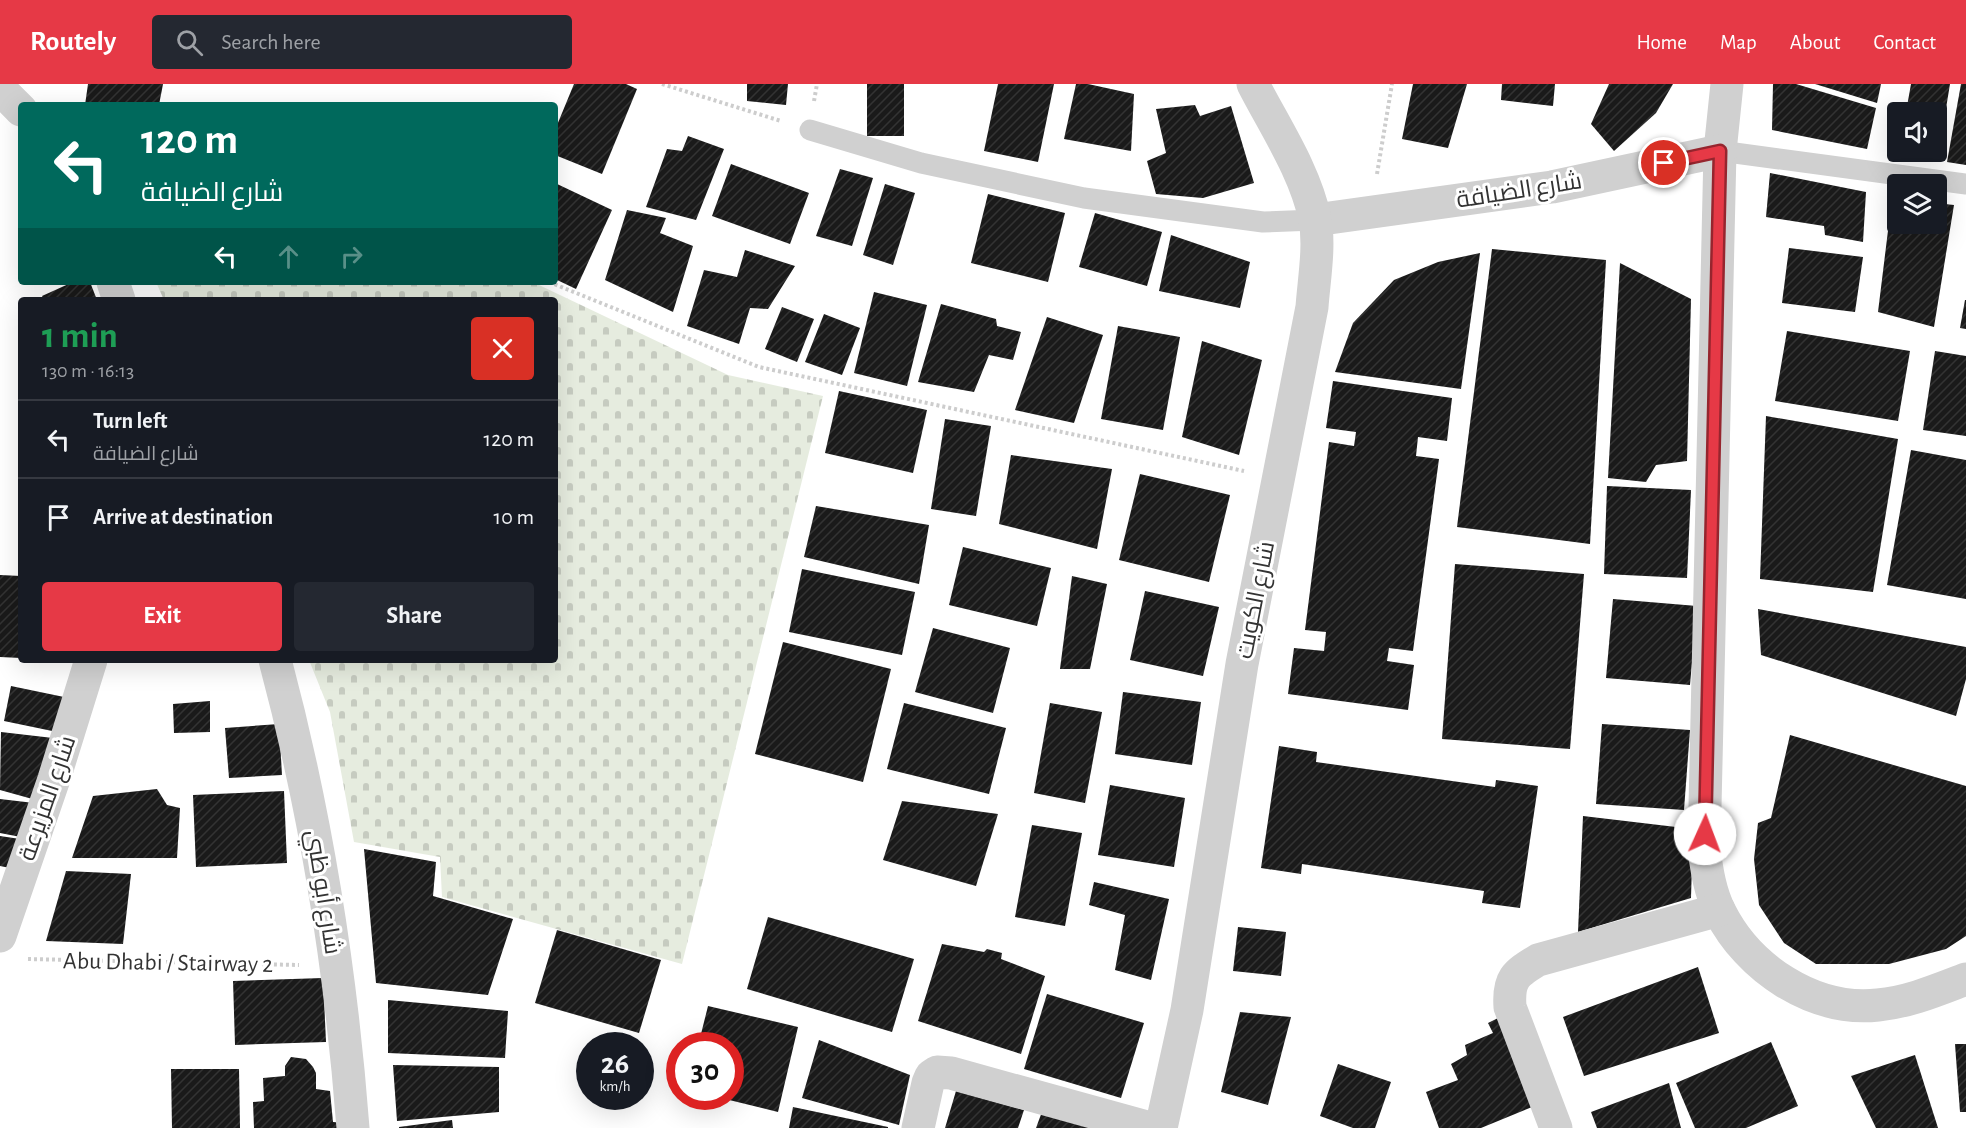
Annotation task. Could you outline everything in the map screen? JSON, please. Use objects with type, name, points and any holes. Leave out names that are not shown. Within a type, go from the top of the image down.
[{"type":"street","name":"شارع الكويت","points":[[1161,1128],[1187,1010],[1242,664],[1312,307],[1316,256],[1315,220],[1303,180],[1252,84]]},
{"type":"street","points":[[1727,84],[1720,151],[1704,849],[1708,880],[1719,910],[1733,935],[1752,957],[1774,975],[1805,992],[1840,1003],[1876,1005],[1912,999],[1966,979]]},
{"type":"street","points":[[0,89],[18,107]]},
{"type":"street","name":"شارع الضيافة","points":[[1315,220],[1552,187],[1720,151]]},
{"type":"street","name":"شارع المزيرعة","points":[[0,936],[54,779],[90,663]]},
{"type":"street","name":"شارع أبو ظبي","points":[[276,663],[294,730],[329,910],[353,1128]]},
{"type":"street","points":[[1556,1128],[1510,1006],[1509,992],[1512,980],[1523,969],[1538,960],[1719,910]]},
{"type":"street","points":[[918,1128],[928,1083],[931,1076],[937,1072],[951,1073],[1150,1128]]},
{"type":"lane","points":[[810,130],[921,163],[1084,198],[1263,222],[1315,220]]},
{"type":"lane","points":[[1720,151],[1966,184]]},
{"type":"path","points":[[662,84],[810,130]]},
{"type":"path","points":[[1370,213],[1392,84]]},
{"type":"path","points":[[556,285],[759,367],[1248,472]]},
{"type":"path","name":"Abu Dhabi / Stairway 2","points":[[24,958],[335,966]]},
{"type":"green space","points":[[157,285],[539,285],[728,375],[823,396],[682,964],[442,897],[440,857],[354,842],[330,712],[310,663],[558,663],[558,297],[163,297]]},
{"type":"building","points":[[88,84],[163,84],[160,102],[85,102]]},
{"type":"building","points":[[574,84],[626,84],[637,89],[602,174],[558,156],[558,123]]},
{"type":"building","points":[[747,84],[788,84],[786,105],[747,101]]},
{"type":"building","points":[[867,84],[904,84],[904,136],[867,136]]},
{"type":"building","points":[[998,84],[1054,84],[1038,162],[984,151]]},
{"type":"building","points":[[1076,84],[1088,84],[1134,94],[1131,151],[1064,139]]},
{"type":"building","points":[[1413,84],[1467,84],[1448,148],[1402,139]]},
{"type":"building","points":[[1502,84],[1555,84],[1553,106],[1501,100]]},
{"type":"building","points":[[1609,84],[1673,84],[1656,113],[1614,151],[1591,124]]},
{"type":"building","points":[[1773,84],[1796,84],[1876,108],[1867,149],[1772,130]]},
{"type":"building","points":[[1815,84],[1881,84],[1877,103]]},
{"type":"building","points":[[1911,84],[1950,84],[1947,102],[1908,102]]},
{"type":"building","points":[[1961,84],[1966,84],[1966,165],[1947,162]]},
{"type":"building","points":[[1195,105],[1200,116],[1231,106],[1254,183],[1203,198],[1156,194],[1147,161],[1166,153],[1156,109]]},
{"type":"building","points":[[688,136],[724,149],[696,220],[646,207],[667,149],[682,151]]},
{"type":"building","points":[[731,164],[809,193],[790,244],[712,216]]},
{"type":"building","points":[[840,169],[873,178],[852,246],[816,236]]},
{"type":"building","points":[[1770,173],[1866,192],[1863,242],[1825,235],[1824,226],[1766,217]]},
{"type":"building","points":[[558,184],[612,210],[576,289],[558,280]]},
{"type":"building","points":[[885,184],[915,193],[893,265],[863,255]]},
{"type":"building","points":[[988,194],[1065,213],[1048,282],[971,263]]},
{"type":"building","points":[[1947,204],[1954,205],[1934,327],[1878,312],[1888,234],[1947,234]]},
{"type":"building","points":[[627,210],[666,218],[660,233],[693,246],[673,312],[605,280]]},
{"type":"building","points":[[1095,213],[1162,232],[1147,286],[1079,267]]},
{"type":"building","points":[[1171,235],[1250,262],[1240,308],[1159,291]]},
{"type":"building","points":[[1789,248],[1863,257],[1855,312],[1782,303]]},
{"type":"building","points":[[1492,249],[1606,260],[1590,544],[1457,527]]},
{"type":"building","points":[[745,250],[795,266],[768,309],[750,308],[739,344],[687,326],[704,270],[737,277]]},
{"type":"building","points":[[1480,253],[1461,389],[1335,372],[1353,323],[1394,280],[1438,262]]},
{"type":"building","points":[[1620,263],[1691,299],[1687,461],[1656,465],[1646,482],[1608,478]]},
{"type":"building","points":[[66,285],[91,285],[96,297],[42,297]]},
{"type":"building","points":[[874,292],[927,305],[907,386],[854,373]]},
{"type":"building","points":[[1966,300],[1966,329],[1960,328]]},
{"type":"building","points":[[941,304],[996,319],[997,326],[1021,332],[1013,360],[989,355],[974,392],[918,382]]},
{"type":"building","points":[[782,307],[814,319],[797,362],[765,349]]},
{"type":"building","points":[[824,314],[860,328],[842,375],[805,362]]},
{"type":"building","points":[[1047,317],[1103,335],[1074,423],[1015,410]]},
{"type":"building","points":[[1118,326],[1180,337],[1163,430],[1101,419]]},
{"type":"building","points":[[1787,331],[1910,351],[1898,421],[1775,401]]},
{"type":"building","points":[[1202,341],[1262,360],[1239,455],[1182,437]]},
{"type":"building","points":[[1935,351],[1966,356],[1966,436],[1923,430]]},
{"type":"building","points":[[1333,381],[1452,398],[1447,441],[1418,437],[1416,456],[1439,459],[1413,651],[1389,648],[1387,661],[1414,665],[1408,710],[1288,694],[1294,648],[1324,651],[1326,632],[1305,630],[1329,442],[1354,446],[1356,432],[1326,428]]},
{"type":"building","points":[[839,391],[927,410],[913,473],[825,453]]},
{"type":"building","points":[[1766,416],[1898,439],[1873,592],[1760,579]]},
{"type":"building","points":[[945,419],[991,426],[976,516],[931,509]]},
{"type":"building","points":[[1911,450],[1966,460],[1966,599],[1887,585]]},
{"type":"building","points":[[1011,455],[1112,469],[1097,549],[999,524]]},
{"type":"building","points":[[1140,474],[1230,495],[1209,582],[1119,560]]},
{"type":"building","points":[[1607,486],[1691,490],[1687,578],[1604,574]]},
{"type":"building","points":[[816,506],[929,525],[919,584],[804,557]]},
{"type":"building","points":[[963,547],[1051,568],[1037,626],[949,605]]},
{"type":"building","points":[[1455,564],[1584,574],[1570,749],[1442,739]]},
{"type":"building","points":[[802,569],[915,592],[902,655],[789,632]]},
{"type":"building","points":[[0,575],[18,576],[18,658],[0,657]]},
{"type":"building","points":[[1072,576],[1107,584],[1090,669],[1060,669]]},
{"type":"building","points":[[1145,591],[1219,607],[1203,676],[1130,660]]},
{"type":"building","points":[[1613,599],[1697,606],[1690,685],[1606,678]]},
{"type":"building","points":[[1758,609],[1966,647],[1966,679],[1956,716],[1761,655]]},
{"type":"building","points":[[933,628],[1010,648],[993,713],[915,692]]},
{"type":"building","points":[[783,642],[891,669],[863,782],[755,754]]},
{"type":"building","points":[[11,686],[64,697],[57,732],[4,721]]},
{"type":"building","points":[[1123,692],[1201,702],[1192,765],[1115,754]]},
{"type":"building","points":[[210,701],[210,732],[174,733],[173,704]]},
{"type":"building","points":[[904,703],[1006,728],[989,794],[887,769]]},
{"type":"building","points":[[1050,703],[1102,712],[1085,803],[1034,793]]},
{"type":"building","points":[[279,724],[282,775],[229,778],[225,728]]},
{"type":"building","points":[[1602,724],[1690,730],[1684,810],[1596,804]]},
{"type":"building","points":[[1,732],[53,738],[36,800],[0,790]]},
{"type":"building","points":[[1790,735],[1966,786],[1966,936],[1946,949],[1889,964],[1816,964],[1784,943],[1759,905],[1754,859],[1758,823],[1771,818]]},
{"type":"building","points":[[1279,746],[1317,752],[1316,762],[1495,787],[1496,780],[1538,786],[1520,908],[1482,903],[1484,891],[1302,864],[1301,874],[1261,868]]},
{"type":"building","points":[[1110,785],[1185,798],[1174,867],[1098,855]]},
{"type":"building","points":[[157,789],[167,805],[180,808],[177,858],[72,858],[93,796]]},
{"type":"building","points":[[284,791],[287,863],[196,867],[193,795]]},
{"type":"building","points":[[0,799],[34,803],[26,838],[0,833]]},
{"type":"building","points":[[902,801],[998,814],[976,886],[883,860]]},
{"type":"building","points":[[1583,816],[1693,829],[1691,898],[1578,932]]},
{"type":"building","points":[[1032,825],[1082,833],[1065,926],[1015,917]]},
{"type":"building","points":[[0,836],[20,839],[15,869],[0,866]]},
{"type":"building","points":[[364,849],[436,862],[433,896],[513,919],[488,995],[376,983]]},
{"type":"building","points":[[66,871],[131,874],[123,944],[46,941]]},
{"type":"building","points":[[1094,882],[1169,899],[1151,980],[1115,970],[1125,915],[1089,905]]},
{"type":"building","points":[[768,917],[914,959],[892,1032],[747,989]]},
{"type":"building","points":[[1238,927],[1286,932],[1281,976],[1233,971]]},
{"type":"building","points":[[557,930],[661,960],[639,1032],[535,1003]]},
{"type":"building","points":[[942,944],[1002,953],[1001,959],[1045,976],[1021,1054],[918,1021]]},
{"type":"building","points":[[1698,967],[1719,1033],[1584,1076],[1563,1017]]},
{"type":"building","points":[[323,978],[326,1042],[235,1045],[233,981]]},
{"type":"building","points":[[1047,994],[1144,1023],[1121,1098],[1024,1069]]},
{"type":"building","points":[[388,1000],[508,1011],[505,1058],[388,1053]]},
{"type":"building","points":[[708,1006],[798,1027],[778,1112],[744,1104],[744,1032],[702,1032]]},
{"type":"building","points":[[1240,1012],[1291,1017],[1268,1105],[1221,1092]]},
{"type":"building","points":[[1500,1017],[1537,1105],[1481,1128],[1439,1128],[1426,1092],[1458,1080],[1451,1064],[1467,1055],[1465,1045],[1493,1033],[1488,1023]]},
{"type":"building","points":[[819,1040],[910,1075],[899,1125],[802,1098]]},
{"type":"building","points":[[1771,1042],[1798,1106],[1746,1128],[1695,1128],[1676,1083]]},
{"type":"building","points":[[1955,1044],[1966,1044],[1966,1112],[1960,1112]]},
{"type":"building","points":[[1915,1055],[1938,1128],[1876,1128],[1851,1076]]},
{"type":"building","points":[[291,1057],[306,1059],[313,1067],[316,1073],[316,1089],[330,1091],[333,1122],[345,1123],[345,1128],[254,1128],[253,1102],[264,1101],[263,1078],[285,1076],[285,1066]]},
{"type":"building","points":[[1338,1064],[1391,1082],[1375,1128],[1353,1128],[1320,1116]]},
{"type":"building","points":[[393,1065],[499,1067],[499,1112],[397,1121]]},
{"type":"building","points":[[171,1069],[239,1069],[240,1128],[172,1128]]},
{"type":"building","points":[[1669,1083],[1681,1128],[1597,1128],[1591,1112]]},
{"type":"building","points":[[956,1091],[1024,1110],[1018,1128],[945,1128]]},
{"type":"building","points":[[793,1107],[888,1127],[888,1128],[789,1128]]},
{"type":"building","points":[[1043,1109],[1100,1128],[1036,1128]]},
{"type":"building","points":[[452,1120],[453,1128],[399,1128],[399,1127]]},
{"type":"route","points":[[1664,163],[1720,151],[1705,834]]}]
